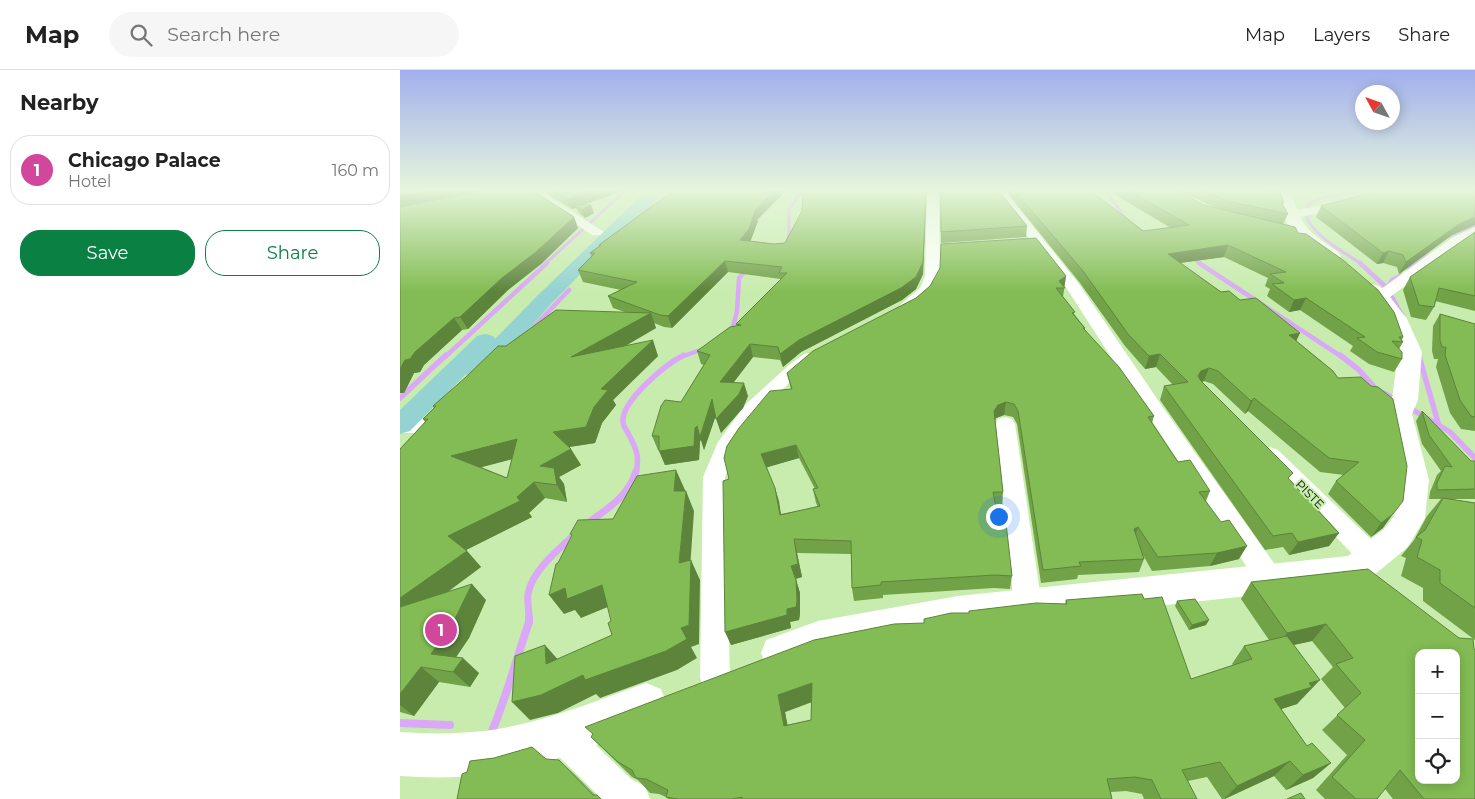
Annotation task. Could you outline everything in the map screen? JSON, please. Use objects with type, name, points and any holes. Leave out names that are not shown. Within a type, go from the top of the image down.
[{"type":"main road","points":[[402,431],[605,224]]},
{"type":"main road","points":[[402,431],[423,426],[487,363],[621,224]]},
{"type":"main road","points":[[400,754],[461,755],[512,748],[561,735],[818,639],[958,612],[1028,606],[1269,578],[1369,571],[1410,518],[1414,480],[1402,407],[1410,352],[1399,324],[1380,297],[1353,272],[1292,227],[1291,224]]},
{"type":"street","points":[[585,224],[597,232]]},
{"type":"street","points":[[892,314],[923,295],[930,285],[938,249],[934,224]]},
{"type":"street","points":[[1025,224],[1074,287],[1157,414],[1269,578]]},
{"type":"street","points":[[1292,227],[1299,224]]},
{"type":"street","points":[[1380,297],[1458,240],[1475,231]]},
{"type":"street","points":[[1021,244],[1040,242]]},
{"type":"street","points":[[694,686],[714,477],[719,459],[732,436],[781,380],[824,349]]},
{"type":"street","points":[[1005,424],[1028,606]]},
{"type":"street","name":"PISTE","points":[[1254,438],[1369,571]]},
{"type":"street","points":[[561,735],[619,791],[632,799]]},
{"type":"building","points":[[400,224],[566,224],[536,252],[502,278],[460,317],[454,318],[415,352],[410,359],[405,360],[400,369]]},
{"type":"building","points":[[628,224],[751,224],[740,240],[774,244],[785,243],[795,224],[925,224],[923,262],[916,277],[901,288],[799,340],[780,354],[778,347],[750,344],[720,382],[744,383],[739,394],[716,419],[712,399],[700,437],[697,426],[695,428],[694,446],[659,451],[659,436],[652,436],[661,406],[665,400],[681,402],[710,355],[697,351],[730,327],[741,325],[736,324],[787,273],[779,273],[782,267],[725,261],[668,316],[660,315],[608,296],[637,282],[578,270],[595,253],[590,253],[601,245],[599,245]]},
{"type":"building","points":[[941,224],[1025,224],[1027,226],[941,232]]},
{"type":"building","points":[[1043,224],[1134,224],[1143,231],[1189,225],[1187,224],[1283,224],[1295,227],[1298,233],[1306,234],[1343,260],[1378,290],[1394,312],[1403,337],[1399,337],[1403,342],[1392,341],[1402,352],[1402,359],[1377,352],[1357,338],[1365,337],[1306,298],[1294,300],[1272,284],[1284,283],[1270,274],[1286,272],[1228,245],[1168,254],[1221,292],[1229,291],[1240,300],[1256,298],[1300,333],[1289,335],[1333,371],[1338,378],[1361,377],[1371,386],[1378,387],[1393,399],[1407,466],[1403,501],[1393,514],[1381,523],[1336,481],[1359,462],[1329,458],[1254,398],[1251,401],[1218,371],[1209,368],[1201,371],[1198,376],[1201,381],[1293,473],[1288,478],[1339,533],[1298,542],[1292,533],[1273,536],[1164,386],[1188,382],[1160,354],[1149,356],[1128,334],[1083,271]]},
{"type":"building","points":[[1345,224],[1459,224],[1406,262],[1403,255],[1389,251],[1383,253]]},
{"type":"building","points":[[1475,232],[1475,296],[1439,288],[1434,307],[1419,305],[1410,277]]},
{"type":"building","points":[[1036,238],[1066,276],[1059,281],[1065,288],[1056,288],[1075,312],[1072,313],[1085,328],[1083,328],[1119,367],[1154,416],[1148,417],[1178,462],[1190,460],[1210,491],[1199,492],[1221,522],[1229,520],[1247,546],[1217,553],[1158,557],[1138,527],[1134,529],[1144,559],[1079,562],[1081,566],[1043,570],[1018,411],[1014,404],[1006,402],[998,405],[994,411],[1003,492],[993,492],[999,523],[1006,523],[1012,576],[995,575],[881,582],[881,585],[852,588],[851,541],[794,539],[798,564],[791,566],[796,580],[796,607],[787,609],[787,615],[725,632],[723,481],[729,479],[724,458],[727,446],[739,428],[770,391],[792,389],[787,373],[813,351],[916,298],[930,286],[940,268],[941,244]],"holes":[[[796,445],[818,488],[813,489],[820,506],[780,515],[775,488],[761,454]]]},
{"type":"building","points":[[556,310],[651,313],[571,357],[653,340],[601,389],[608,390],[594,407],[586,427],[553,432],[571,449],[540,466],[554,468],[557,485],[534,482],[517,497],[520,501],[448,536],[467,551],[400,598],[400,449],[428,419],[423,419],[436,406],[433,406],[498,346],[506,346]],"holes":[[[517,439],[507,478],[451,456]]]},
{"type":"building","points":[[1440,314],[1475,324],[1475,417],[1471,416],[1460,400],[1445,355],[1446,347],[1442,347],[1440,340]]},
{"type":"building","points":[[1422,411],[1471,461],[1475,461],[1475,489],[1437,490],[1437,483],[1445,466],[1452,467],[1429,435]]},
{"type":"building","points":[[676,470],[674,491],[686,491],[679,563],[691,560],[689,625],[681,628],[687,639],[666,651],[585,680],[583,675],[541,695],[512,702],[515,656],[545,645],[546,664],[612,635],[608,623],[611,621],[602,585],[567,599],[565,588],[549,595],[556,564],[578,520],[613,519],[637,476]]},
{"type":"building","points":[[1443,498],[1475,503],[1475,608],[1440,583],[1440,570],[1417,557],[1422,540],[1416,537],[1425,530]]},
{"type":"building","points":[[1368,569],[1459,638],[1473,639],[1475,650],[1475,799],[1424,799],[1400,770],[1377,799],[1356,799],[1332,777],[1365,740],[1337,715],[1361,693],[1336,664],[1353,658],[1326,624],[1287,633],[1251,582]]},
{"type":"building","points":[[472,584],[453,623],[431,654],[463,658],[453,672],[421,667],[400,694],[400,607]]},
{"type":"building","points":[[1142,594],[1144,599],[1162,597],[1191,679],[1252,659],[1244,646],[1287,636],[1320,680],[1309,683],[1312,687],[1274,699],[1307,746],[1312,743],[1331,763],[1303,775],[1290,761],[1237,786],[1220,762],[1182,770],[1197,799],[1161,799],[1152,780],[1135,777],[1107,779],[1112,799],[742,799],[742,797],[732,799],[678,799],[666,797],[668,790],[646,779],[636,778],[632,770],[618,762],[591,737],[593,734],[585,727],[814,640],[894,624],[924,623],[924,619],[951,613],[969,613],[969,611],[1036,603],[1067,604],[1066,600]],"holes":[[[812,683],[811,720],[784,726],[778,695]]]},
{"type":"building","points":[[1195,599],[1209,620],[1192,625],[1177,601]]},
{"type":"building","points":[[532,747],[546,759],[559,760],[593,795],[597,795],[601,799],[457,799],[462,774],[467,772],[470,761],[494,758]]},
{"type":"building","points":[[1301,793],[1305,799],[1287,799]]},
{"type":"waterway","points":[[545,264],[589,224]]},
{"type":"waterway","points":[[787,242],[789,224]]},
{"type":"waterway","points":[[1131,224],[1149,236]]},
{"type":"waterway","points":[[1310,224],[1322,237],[1362,264]]},
{"type":"waterway","points":[[1447,237],[1475,226]]},
{"type":"waterway","points":[[1414,264],[1428,252]]},
{"type":"waterway","points":[[1190,258],[1202,264]]},
{"type":"waterway","points":[[445,357],[547,263]]},
{"type":"waterway","points":[[1199,263],[1342,357]]},
{"type":"waterway","points":[[1360,263],[1387,288]]},
{"type":"waterway","points":[[1409,269],[1416,263]]},
{"type":"waterway","points":[[732,331],[737,311],[739,278],[746,270]]},
{"type":"waterway","points":[[1387,288],[1392,280],[1402,275]]},
{"type":"waterway","points":[[1387,288],[1402,315]]},
{"type":"waterway","points":[[531,330],[569,290]]},
{"type":"waterway","points":[[681,357],[703,349]]},
{"type":"waterway","points":[[400,398],[446,355]]},
{"type":"waterway","points":[[636,473],[637,452],[624,425],[624,413],[646,384],[667,366],[684,355]]},
{"type":"waterway","points":[[1340,355],[1359,370],[1376,389],[1398,401]]},
{"type":"waterway","points":[[1419,356],[1439,425]]},
{"type":"waterway","points":[[1408,407],[1439,425]]},
{"type":"waterway","points":[[1439,425],[1450,432],[1475,458]]},
{"type":"waterway","points":[[585,525],[622,496],[633,480],[636,471]]},
{"type":"waterway","points":[[529,618],[528,594],[534,577],[546,562],[573,536]]},
{"type":"waterway","points":[[490,736],[506,694],[529,618]]},
{"type":"waterway","points":[[400,723],[450,725]]},
{"type":"place","name":"Chicago Palace","points":[[441,630]]}]
